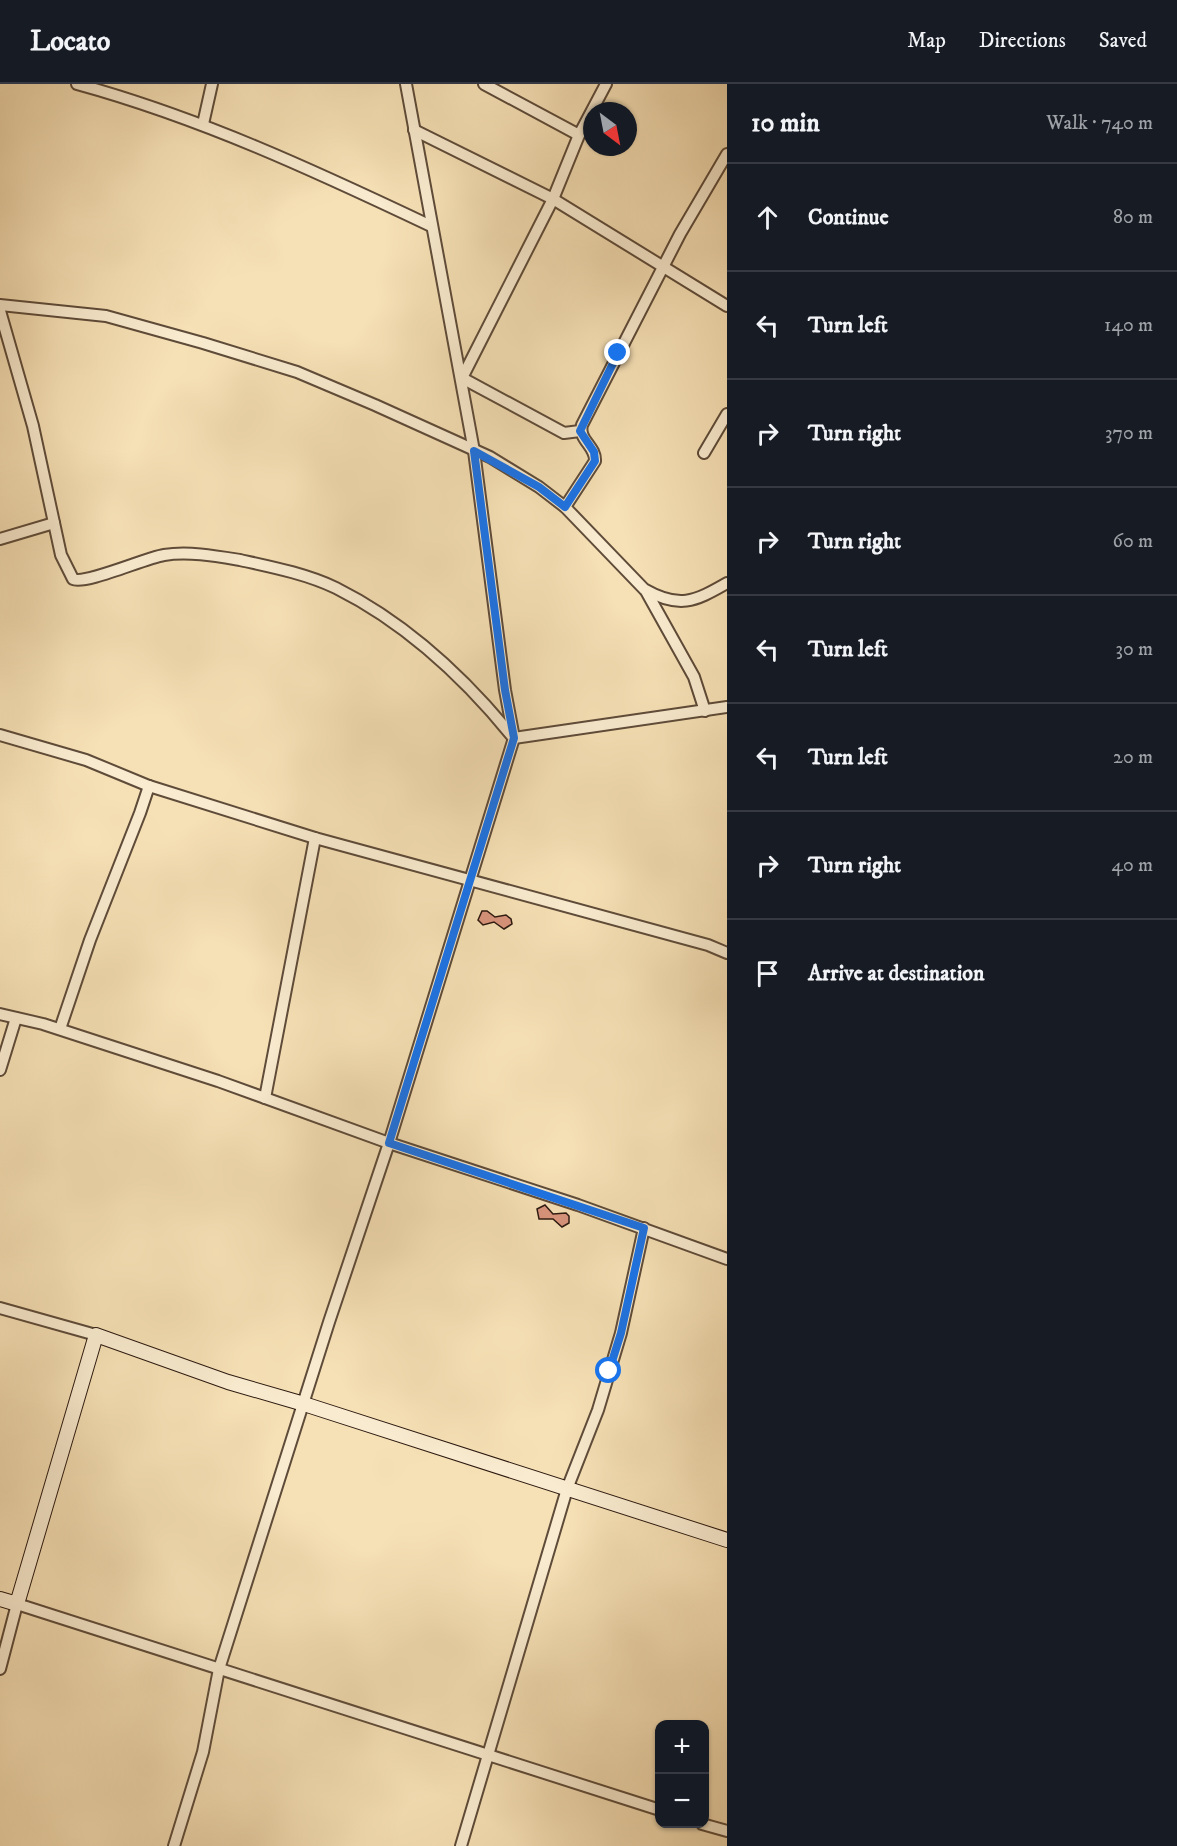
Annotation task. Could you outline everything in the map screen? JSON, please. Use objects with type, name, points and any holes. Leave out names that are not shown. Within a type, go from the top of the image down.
[{"type":"street","points":[[77,84],[203,124],[306,166],[431,225]]},
{"type":"street","points":[[203,124],[213,84]]},
{"type":"street","points":[[174,1846],[203,1752],[219,1669],[389,1143],[514,738],[505,690],[474,451],[462,378],[431,225],[406,84]]},
{"type":"street","points":[[484,84],[579,135]]},
{"type":"street","points":[[462,378],[553,199],[579,135],[606,84]]},
{"type":"street","points":[[414,130],[553,199],[727,306]]},
{"type":"street","points":[[580,431],[663,266],[727,154]]},
{"type":"street","points":[[0,305],[106,316],[297,372],[385,409],[474,451],[539,487],[565,507],[644,589],[684,656],[694,677],[705,711]]},
{"type":"street","points":[[0,312],[33,426],[64,566],[78,582],[165,555],[213,555],[275,567],[335,588],[404,630],[456,672],[514,738]]},
{"type":"street","points":[[462,378],[564,433],[580,431]]},
{"type":"street","points":[[704,453],[727,414]]},
{"type":"street","points":[[565,507],[595,461],[594,452],[580,431]]},
{"type":"street","points":[[0,539],[54,523]]},
{"type":"street","points":[[644,589],[671,603],[681,603],[727,583]]},
{"type":"street","points":[[514,738],[727,707]]},
{"type":"street","points":[[0,735],[86,760],[148,786],[315,838],[470,878],[708,945],[727,953]]},
{"type":"street","points":[[60,1029],[90,940],[140,813],[148,786]]},
{"type":"street","points":[[265,1098],[315,838]]},
{"type":"street","points":[[0,1014],[60,1029],[265,1098],[389,1143],[644,1228],[727,1259]]},
{"type":"street","points":[[0,1070],[16,1018]]},
{"type":"street","points":[[461,1846],[489,1758],[567,1488],[608,1377],[621,1333],[644,1228]]},
{"type":"street","points":[[0,1308],[96,1335],[183,1367],[727,1540]]},
{"type":"street","points":[[0,1669],[96,1335]]},
{"type":"street","points":[[0,1599],[489,1758],[655,1808]]},
{"type":"street","points":[[709,1826],[727,1831]]},
{"type":"building","points":[[482,911],[487,911],[495,917],[506,915],[511,919],[512,924],[504,929],[494,922],[483,925],[478,920]]},
{"type":"building","points":[[545,1205],[553,1214],[566,1213],[569,1216],[569,1223],[562,1227],[553,1219],[539,1219],[537,1209]]},
{"type":"route","points":[[609,1371],[621,1333],[644,1228],[389,1143],[514,738],[505,690],[474,451],[490,457],[539,487],[565,507],[593,467],[596,457],[580,431],[618,353]]}]
